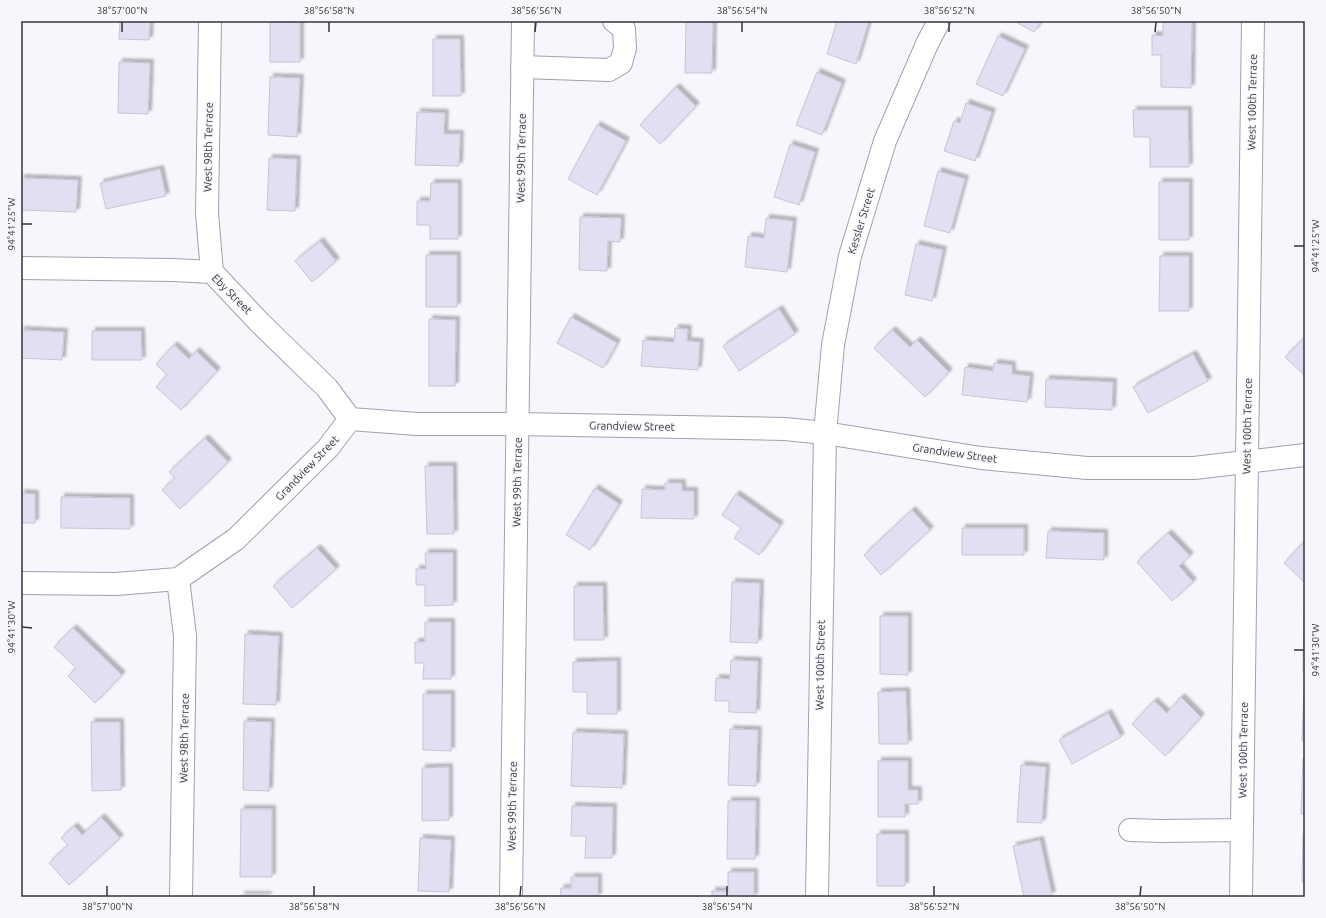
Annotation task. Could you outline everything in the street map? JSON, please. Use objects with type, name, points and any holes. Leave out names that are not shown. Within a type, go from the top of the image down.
[{"type":"street","name":"West 98th Terrace","points":[[210,21],[207,213],[212,272]]},
{"type":"street","name":"West 99th Terrace","points":[[511,897],[523,21]]},
{"type":"street","points":[[522,67],[609,70],[621,63],[625,48],[624,29],[614,21]]},
{"type":"street","name":"Kessler Street","points":[[825,433],[834,345],[850,256],[885,142],[926,44],[939,21]]},
{"type":"street","name":"West 100th Terrace","points":[[1241,897],[1253,21]]},
{"type":"street","name":"Eby Street","points":[[21,268],[212,272],[260,323],[327,388],[350,419]]},
{"type":"street","name":"Grandview Street","points":[[21,583],[116,584],[178,578],[236,539],[328,448],[350,419],[417,424],[517,424],[785,429],[825,433],[982,458],[1087,468],[1194,468],[1305,455]]},
{"type":"street","name":"West 100th Street","points":[[817,897],[825,433]]},
{"type":"street","name":"West 98th Terrace","points":[[178,578],[185,636],[181,897]]},
{"type":"street","points":[[1130,830],[1242,830]]},
{"type":"building","points":[[120,21],[150,21],[149,40],[119,39]]},
{"type":"building","points":[[270,21],[300,21],[300,62],[270,62]]},
{"type":"building","points":[[686,21],[713,21],[712,73],[685,73]]},
{"type":"building","points":[[837,21],[869,21],[856,64],[827,54]]},
{"type":"building","points":[[1014,21],[1041,21],[1034,32]]},
{"type":"building","points":[[1163,21],[1192,21],[1191,88],[1161,87],[1161,55],[1152,55],[1152,35],[1163,36]]},
{"type":"building","points":[[998,36],[1025,49],[1003,96],[976,84]]},
{"type":"building","points":[[433,39],[460,39],[461,96],[433,96]]},
{"type":"building","points":[[119,62],[150,63],[148,114],[118,113]]},
{"type":"building","points":[[817,72],[842,83],[822,135],[796,125]]},
{"type":"building","points":[[270,77],[300,78],[297,137],[268,135]]},
{"type":"building","points":[[676,87],[696,106],[660,144],[640,125]]},
{"type":"building","points":[[966,103],[992,112],[975,161],[944,151],[954,121],[960,123]]},
{"type":"building","points":[[1133,110],[1188,110],[1189,167],[1150,167],[1150,137],[1134,137]]},
{"type":"building","points":[[417,112],[445,113],[444,134],[460,134],[459,166],[415,165]]},
{"type":"building","points":[[597,125],[626,141],[597,195],[568,179]]},
{"type":"building","points":[[790,144],[815,152],[799,205],[774,197]]},
{"type":"building","points":[[269,158],[297,159],[295,211],[267,210]]},
{"type":"building","points":[[160,169],[166,196],[106,209],[100,183]]},
{"type":"building","points":[[938,171],[965,179],[950,233],[924,226]]},
{"type":"building","points":[[21,178],[78,180],[76,212],[21,210]]},
{"type":"building","points":[[1159,182],[1189,182],[1189,240],[1159,240]]},
{"type":"building","points":[[431,183],[458,183],[458,239],[430,239],[430,225],[417,225],[417,201],[430,201]]},
{"type":"building","points":[[580,217],[621,218],[620,242],[608,241],[607,271],[579,270]]},
{"type":"building","points":[[766,218],[793,221],[787,272],[745,267],[748,236],[764,238]]},
{"type":"building","points":[[320,241],[336,261],[312,282],[295,261]]},
{"type":"building","points":[[916,244],[943,250],[932,301],[905,295]]},
{"type":"building","points":[[426,255],[457,255],[457,307],[426,307]]},
{"type":"building","points":[[1160,256],[1189,256],[1189,311],[1159,311]]},
{"type":"building","points":[[779,309],[795,334],[739,371],[723,346]]},
{"type":"building","points":[[571,317],[617,343],[603,368],[557,343]]},
{"type":"building","points":[[429,319],[456,320],[455,386],[429,386]]},
{"type":"building","points":[[675,328],[688,329],[687,341],[700,342],[698,370],[641,366],[643,340],[674,342]]},
{"type":"building","points":[[21,330],[64,332],[62,360],[21,358]]},
{"type":"building","points":[[892,330],[910,347],[917,340],[949,372],[925,397],[874,348]]},
{"type":"building","points":[[92,331],[141,331],[142,360],[92,360]]},
{"type":"building","points":[[1305,337],[1305,376],[1285,357]]},
{"type":"building","points":[[174,345],[189,359],[196,351],[217,371],[181,410],[156,387],[167,375],[156,364]]},
{"type":"building","points":[[1193,354],[1208,381],[1148,413],[1133,387]]},
{"type":"building","points":[[994,363],[1012,365],[1012,374],[1030,376],[1027,402],[962,395],[965,367],[993,371]]},
{"type":"building","points":[[1046,379],[1113,382],[1112,410],[1045,407]]},
{"type":"building","points":[[205,438],[228,462],[180,509],[162,490],[175,478],[169,472]]},
{"type":"building","points":[[425,466],[453,466],[454,534],[427,534]]},
{"type":"building","points":[[665,483],[682,483],[682,491],[694,491],[694,519],[641,518],[642,489],[665,490]]},
{"type":"building","points":[[595,488],[619,504],[590,550],[566,535]]},
{"type":"building","points":[[21,493],[35,494],[35,523],[21,523]]},
{"type":"building","points":[[736,494],[780,525],[759,555],[734,538],[741,528],[722,515]]},
{"type":"building","points":[[61,497],[130,498],[130,529],[61,528]]},
{"type":"building","points":[[912,510],[930,530],[881,575],[864,555]]},
{"type":"building","points":[[962,528],[1024,528],[1024,555],[962,555]]},
{"type":"building","points":[[1048,531],[1104,533],[1104,560],[1046,558]]},
{"type":"building","points":[[1168,533],[1190,556],[1179,566],[1193,582],[1172,601],[1137,562]]},
{"type":"building","points":[[1305,541],[1305,583],[1284,563]]},
{"type":"building","points":[[317,548],[336,569],[292,608],[273,586]]},
{"type":"building","points":[[425,553],[453,553],[453,605],[425,606],[425,585],[416,585],[416,569],[426,569]]},
{"type":"building","points":[[732,582],[760,583],[758,643],[730,642]]},
{"type":"building","points":[[574,586],[603,586],[604,640],[574,640]]},
{"type":"building","points":[[1304,613],[1305,671],[1303,671]]},
{"type":"building","points":[[880,616],[908,616],[908,675],[880,674]]},
{"type":"building","points":[[425,622],[451,622],[451,679],[423,679],[424,663],[415,663],[415,642],[425,642]]},
{"type":"building","points":[[73,628],[122,675],[95,703],[68,676],[76,668],[54,647]]},
{"type":"building","points":[[245,634],[279,636],[276,705],[243,704]]},
{"type":"building","points":[[731,660],[758,661],[756,713],[729,712],[729,701],[715,701],[716,678],[730,679]]},
{"type":"building","points":[[617,661],[617,714],[587,714],[587,692],[573,692],[573,662]]},
{"type":"building","points":[[1304,688],[1305,741],[1302,741]]},
{"type":"building","points":[[906,691],[908,744],[879,744],[878,692]]},
{"type":"building","points":[[423,694],[451,694],[451,751],[423,750]]},
{"type":"building","points":[[1181,697],[1201,717],[1165,756],[1132,724],[1154,701],[1167,713]]},
{"type":"building","points":[[1108,713],[1121,737],[1072,764],[1059,740]]},
{"type":"building","points":[[244,721],[271,722],[269,791],[243,790]]},
{"type":"building","points":[[91,722],[120,722],[121,790],[92,791]]},
{"type":"building","points":[[730,729],[758,730],[756,786],[728,785]]},
{"type":"building","points":[[573,732],[624,734],[622,788],[571,786]]},
{"type":"building","points":[[1303,758],[1305,758],[1305,814],[1301,814]]},
{"type":"building","points":[[878,761],[908,761],[908,790],[918,790],[918,804],[905,804],[905,817],[878,817]]},
{"type":"building","points":[[1021,765],[1046,767],[1042,823],[1017,822]]},
{"type":"building","points":[[449,767],[449,820],[422,821],[422,768]]},
{"type":"building","points":[[728,801],[756,801],[755,859],[727,859]]},
{"type":"building","points":[[572,806],[613,807],[612,858],[585,858],[586,836],[571,836]]},
{"type":"building","points":[[241,809],[272,809],[272,877],[240,877]]},
{"type":"building","points":[[101,817],[120,838],[69,885],[49,863],[68,845],[61,838],[74,826],[82,835]]},
{"type":"building","points":[[1303,833],[1305,833],[1305,882],[1302,882]]},
{"type":"building","points":[[877,834],[905,834],[905,886],[877,886]]},
{"type":"building","points":[[420,838],[451,840],[449,892],[418,891]]},
{"type":"building","points":[[1040,840],[1052,895],[1042,897],[1024,897],[1013,846]]},
{"type":"building","points":[[728,872],[754,872],[754,897],[712,897],[712,891],[728,891]]},
{"type":"building","points":[[571,877],[598,877],[598,897],[560,897],[561,888],[571,888]]},
{"type":"building","points":[[241,895],[268,895],[268,897],[241,897]]}]
